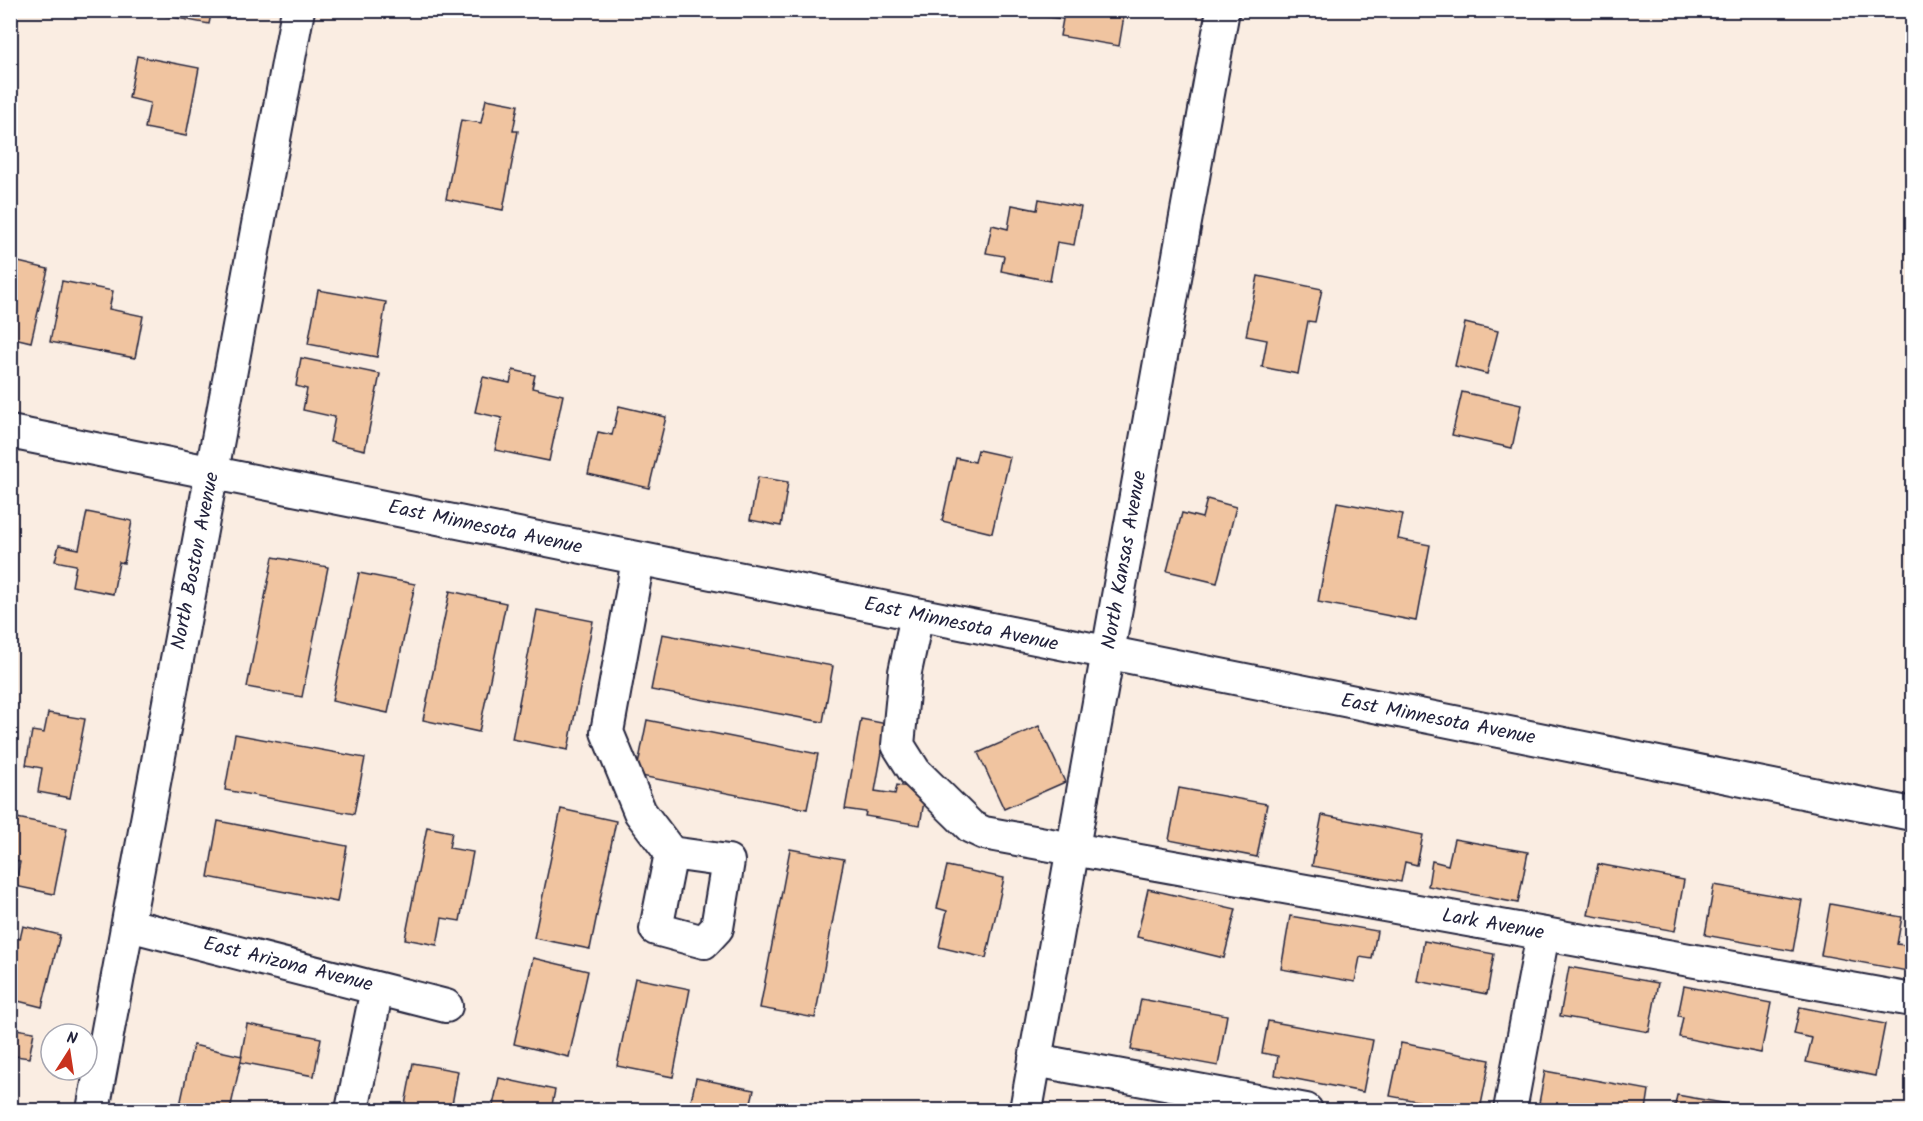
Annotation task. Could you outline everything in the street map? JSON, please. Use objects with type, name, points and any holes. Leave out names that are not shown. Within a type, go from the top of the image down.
[{"type":"street","name":"North Boston Avenue","points":[[93,1110],[298,10]]},
{"type":"street","name":"North Kansas Avenue","points":[[1026,1110],[1223,10]]},
{"type":"street","name":"East Minnesota Avenue","points":[[10,432],[1108,655],[1912,814]]},
{"type":"street","points":[[638,560],[607,732],[640,812],[671,853]]},
{"type":"street","name":"Lark Avenue","points":[[917,615],[905,672],[898,745],[915,772],[970,828],[984,833],[1073,850],[1912,1000]]},
{"type":"street","name":"East Arizona Avenue","points":[[129,925],[446,1006]]},
{"type":"street","points":[[1510,1110],[1543,934]]},
{"type":"street","points":[[352,1110],[377,989]]},
{"type":"street","points":[[1035,1060],[1306,1110]]},
{"type":"building","points":[[167,10],[212,10],[209,24],[166,16]]},
{"type":"building","points":[[1044,10],[1125,10],[1119,46],[1060,36],[1063,19],[1043,16]]},
{"type":"building","points":[[137,56],[199,68],[186,136],[145,128],[150,103],[129,98]]},
{"type":"building","points":[[486,99],[518,105],[513,131],[518,131],[503,210],[446,199],[461,120],[481,123]]},
{"type":"building","points":[[1039,199],[1081,207],[1074,245],[1057,242],[1050,281],[1001,271],[1004,256],[986,253],[992,225],[1008,229],[1012,205],[1037,210]]},
{"type":"building","points":[[10,260],[48,269],[31,342],[10,337]]},
{"type":"building","points":[[1258,276],[1322,289],[1315,322],[1308,321],[1298,374],[1262,367],[1267,340],[1246,336]]},
{"type":"building","points":[[62,281],[113,291],[109,309],[143,316],[135,358],[50,342]]},
{"type":"building","points":[[318,290],[386,302],[377,357],[308,344]]},
{"type":"building","points":[[1465,323],[1498,331],[1487,374],[1455,366]]},
{"type":"building","points":[[301,358],[380,374],[365,450],[330,442],[335,417],[303,410],[307,389],[296,386]]},
{"type":"building","points":[[513,370],[535,375],[532,388],[563,395],[549,461],[495,450],[502,418],[475,412],[483,377],[510,383]]},
{"type":"building","points":[[1462,392],[1521,405],[1512,448],[1452,435]]},
{"type":"building","points":[[619,406],[666,417],[649,488],[588,474],[598,432],[612,435]]},
{"type":"building","points":[[978,450],[1010,457],[992,533],[942,521],[956,458],[975,462]]},
{"type":"building","points":[[758,477],[788,482],[781,526],[750,520]]},
{"type":"building","points":[[1207,499],[1236,507],[1217,583],[1167,571],[1182,513],[1202,518]]},
{"type":"building","points":[[1337,502],[1403,514],[1398,539],[1430,545],[1416,621],[1318,602]]},
{"type":"building","points":[[87,512],[132,521],[124,563],[119,562],[113,594],[72,586],[76,565],[55,561],[59,545],[79,549]]},
{"type":"building","points":[[273,557],[328,567],[302,697],[247,687]]},
{"type":"building","points":[[359,573],[415,584],[388,713],[332,701]]},
{"type":"building","points":[[450,591],[506,603],[479,732],[423,720]]},
{"type":"building","points":[[537,610],[593,621],[568,750],[512,739]]},
{"type":"building","points":[[662,634],[833,666],[823,722],[651,690]]},
{"type":"building","points":[[48,713],[85,719],[70,798],[38,792],[42,768],[26,765],[32,731],[44,733]]},
{"type":"building","points":[[861,719],[887,724],[875,791],[895,794],[897,785],[926,790],[920,825],[865,816],[866,812],[845,809]]},
{"type":"building","points":[[647,720],[818,754],[807,809],[636,775]]},
{"type":"building","points":[[1039,726],[1065,782],[1004,809],[978,753]]},
{"type":"building","points":[[235,734],[365,758],[354,814],[225,790]]},
{"type":"building","points":[[1179,788],[1267,804],[1257,857],[1169,840]]},
{"type":"building","points":[[561,809],[616,821],[590,949],[534,938]]},
{"type":"building","points":[[1322,815],[1423,835],[1417,865],[1405,862],[1401,882],[1312,866]]},
{"type":"building","points":[[12,817],[67,828],[54,894],[15,886],[20,862],[10,860]]},
{"type":"building","points":[[218,821],[347,846],[337,902],[208,877]]},
{"type":"building","points":[[427,827],[452,832],[449,848],[473,852],[460,921],[442,918],[437,945],[405,939]]},
{"type":"building","points":[[1454,839],[1528,852],[1518,903],[1428,886],[1432,861],[1448,865]]},
{"type":"building","points":[[790,849],[844,859],[815,1018],[760,1008]]},
{"type":"building","points":[[1598,864],[1684,880],[1675,931],[1588,915]]},
{"type":"building","points":[[947,866],[1004,878],[986,958],[939,947],[947,911],[937,908]]},
{"type":"building","points":[[1714,885],[1802,900],[1793,951],[1705,935]]},
{"type":"building","points":[[1148,889],[1236,909],[1224,958],[1137,937]]},
{"type":"building","points":[[1830,904],[1902,917],[1897,944],[1912,946],[1907,971],[1821,955]]},
{"type":"building","points":[[1290,916],[1377,931],[1372,959],[1360,957],[1355,982],[1281,969]]},
{"type":"building","points":[[23,926],[60,935],[42,1007],[10,999],[14,975],[10,974],[10,936],[20,939]]},
{"type":"building","points":[[1424,941],[1494,954],[1487,994],[1417,981]]},
{"type":"building","points":[[533,958],[588,971],[569,1057],[514,1044]]},
{"type":"building","points":[[1569,967],[1658,983],[1649,1032],[1560,1016]]},
{"type":"building","points":[[635,978],[690,989],[673,1077],[617,1066]]},
{"type":"building","points":[[1684,986],[1771,1003],[1761,1053],[1679,1037],[1683,1017],[1678,1016]]},
{"type":"building","points":[[1141,999],[1227,1015],[1218,1066],[1131,1050]]},
{"type":"building","points":[[1800,1007],[1885,1024],[1875,1076],[1806,1062],[1812,1038],[1794,1034]]},
{"type":"building","points":[[1268,1021],[1373,1040],[1363,1092],[1275,1075],[1278,1056],[1262,1053]]},
{"type":"building","points":[[247,1024],[321,1038],[314,1076],[240,1062]]},
{"type":"building","points":[[10,1028],[34,1032],[29,1058],[16,1056],[10,1085]]},
{"type":"building","points":[[1401,1043],[1490,1060],[1480,1110],[1465,1110],[1390,1096]]},
{"type":"building","points":[[193,1045],[242,1056],[230,1110],[179,1110]]},
{"type":"building","points":[[413,1063],[458,1071],[451,1110],[404,1110]]},
{"type":"building","points":[[1545,1071],[1649,1090],[1646,1110],[1554,1110],[1555,1106],[1539,1103]]},
{"type":"building","points":[[499,1078],[555,1090],[551,1110],[492,1110]]},
{"type":"building","points":[[696,1078],[754,1090],[749,1110],[689,1110]]},
{"type":"building","points":[[1677,1095],[1762,1110],[1674,1110]]}]
